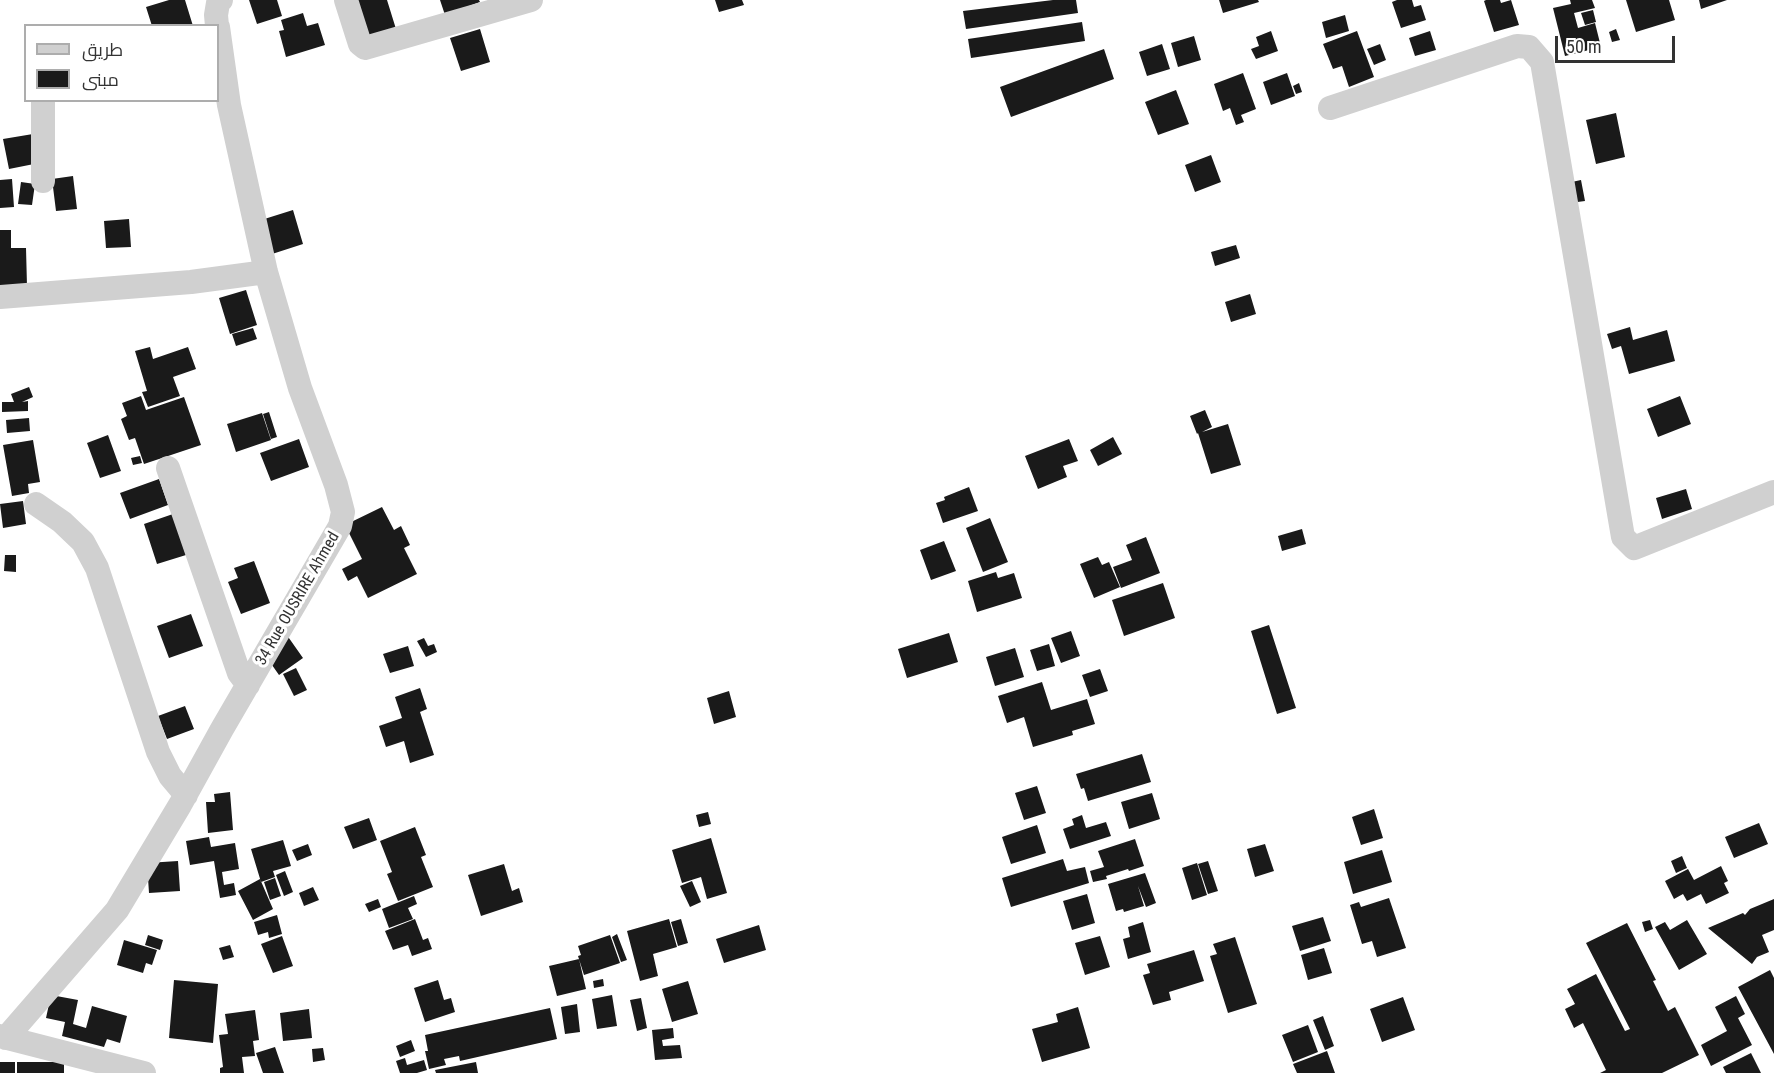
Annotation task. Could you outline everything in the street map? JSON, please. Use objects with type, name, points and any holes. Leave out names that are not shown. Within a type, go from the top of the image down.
[{"type":"street","name":"34 Rue OUSRIRE Ahmed","points":[[217,24],[216,15],[220,0]]},
{"type":"street","points":[[346,0],[358,38],[365,48],[531,0]]},
{"type":"street","name":"34 Rue OUSRIRE Ahmed","points":[[3,1037],[117,910],[186,795],[340,526],[343,512],[336,485],[300,388],[266,272],[229,105],[219,39]]},
{"type":"street","points":[[1330,108],[1517,46],[1529,46],[1542,62],[1623,537],[1634,548],[1774,492]]},
{"type":"street","points":[[42,102],[43,181]]},
{"type":"street","points":[[0,297],[191,282],[266,272]]},
{"type":"street","points":[[168,468],[239,673],[248,685]]},
{"type":"street","points":[[36,504],[62,522],[83,542],[97,568],[158,752],[170,776],[186,795]]},
{"type":"street","points":[[3,1037],[144,1073]]},
{"type":"building","points":[[169,0],[185,0],[192,24],[151,24],[146,7]]},
{"type":"building","points":[[249,0],[277,0],[282,16],[257,24]]},
{"type":"building","points":[[356,0],[387,0],[396,29],[367,38]]},
{"type":"building","points":[[440,0],[479,0],[480,2],[445,15]]},
{"type":"building","points":[[715,0],[742,0],[744,5],[719,12]]},
{"type":"building","points":[[1053,0],[1076,0],[1078,13],[966,29],[963,11]]},
{"type":"building","points":[[1219,0],[1258,0],[1259,2],[1223,13]]},
{"type":"building","points":[[1412,0],[1414,7],[1421,5],[1426,20],[1401,28],[1392,2]]},
{"type":"building","points":[[1500,0],[1501,3],[1511,0],[1519,25],[1494,32],[1484,1]]},
{"type":"building","points":[[1570,0],[1592,0],[1595,8],[1574,13],[1578,28],[1595,23],[1601,47],[1565,56],[1553,8],[1571,4]]},
{"type":"building","points":[[1626,0],[1669,0],[1675,20],[1636,32]]},
{"type":"building","points":[[1699,0],[1727,0],[1701,9]]},
{"type":"building","points":[[1593,10],[1596,22],[1585,25],[1581,13]]},
{"type":"building","points":[[303,13],[307,26],[318,23],[325,45],[286,57],[279,31],[284,30],[281,20]]},
{"type":"building","points":[[1345,15],[1349,31],[1326,38],[1322,22]]},
{"type":"building","points":[[1082,22],[1085,41],[971,58],[968,39]]},
{"type":"building","points":[[480,29],[490,62],[461,71],[450,38]]},
{"type":"building","points":[[1616,29],[1620,40],[1612,42],[1609,32]]},
{"type":"building","points":[[1271,31],[1278,51],[1256,59],[1251,49],[1259,46],[1256,37]]},
{"type":"building","points":[[1357,31],[1374,77],[1349,87],[1342,66],[1333,69],[1323,44]]},
{"type":"building","points":[[1430,31],[1436,50],[1415,56],[1409,38]]},
{"type":"building","points":[[1194,36],[1201,60],[1178,67],[1171,43]]},
{"type":"building","points":[[1162,44],[1170,69],[1147,76],[1139,52]]},
{"type":"building","points":[[1380,44],[1386,60],[1374,65],[1367,49]]},
{"type":"building","points":[[1104,49],[1114,79],[1011,117],[1000,87]]},
{"type":"building","points":[[1243,73],[1256,109],[1241,115],[1244,122],[1236,125],[1230,108],[1223,111],[1214,84]]},
{"type":"building","points":[[1287,73],[1295,96],[1271,105],[1263,82]]},
{"type":"building","points":[[1299,83],[1302,92],[1296,94],[1293,86]]},
{"type":"building","points":[[1176,90],[1189,124],[1158,135],[1145,102]]},
{"type":"building","points":[[1616,113],[1625,157],[1596,164],[1586,120]]},
{"type":"building","points":[[33,134],[39,163],[9,169],[3,139]]},
{"type":"building","points":[[1211,155],[1221,182],[1195,192],[1185,165]]},
{"type":"building","points":[[73,176],[77,209],[56,211],[52,179]]},
{"type":"building","points":[[12,179],[14,207],[0,208],[0,180]]},
{"type":"building","points":[[1581,180],[1585,201],[1570,203],[1567,183]]},
{"type":"building","points":[[21,182],[35,184],[32,205],[18,204]]},
{"type":"building","points":[[293,210],[303,244],[269,255],[258,221]]},
{"type":"building","points":[[129,219],[131,247],[106,248],[104,221]]},
{"type":"building","points":[[0,230],[11,230],[11,248],[26,248],[27,286],[0,287]]},
{"type":"building","points":[[1236,245],[1240,258],[1215,266],[1211,252]]},
{"type":"building","points":[[246,290],[257,325],[230,334],[219,298]]},
{"type":"building","points":[[1250,294],[1256,314],[1231,322],[1225,302]]},
{"type":"building","points":[[1630,327],[1633,340],[1667,330],[1675,361],[1629,374],[1621,346],[1612,349],[1607,334]]},
{"type":"building","points":[[253,328],[257,339],[236,346],[232,334]]},
{"type":"building","points":[[150,347],[153,359],[188,347],[196,369],[173,377],[180,396],[148,407],[142,392],[147,391],[135,351]]},
{"type":"building","points":[[29,387],[33,397],[22,402],[28,401],[28,411],[2,412],[2,402],[14,402],[11,394]]},
{"type":"building","points":[[141,396],[146,410],[184,397],[201,445],[144,464],[135,438],[129,440],[121,419],[127,416],[122,403]]},
{"type":"building","points":[[1680,396],[1691,424],[1658,437],[1647,409]]},
{"type":"building","points":[[1205,410],[1212,427],[1202,432],[1228,424],[1241,465],[1211,474],[1190,416]]},
{"type":"building","points":[[269,412],[277,437],[271,439],[263,414]]},
{"type":"building","points":[[262,413],[271,440],[236,452],[227,424]]},
{"type":"building","points":[[29,418],[30,431],[7,433],[6,420]]},
{"type":"building","points":[[108,435],[121,471],[100,478],[87,443]]},
{"type":"building","points":[[1113,437],[1122,454],[1098,466],[1090,450]]},
{"type":"building","points":[[299,439],[309,467],[271,481],[260,453]]},
{"type":"building","points":[[1069,439],[1078,461],[1063,466],[1067,477],[1038,489],[1025,456]]},
{"type":"building","points":[[33,440],[40,482],[28,484],[29,493],[12,496],[3,445]]},
{"type":"building","points":[[140,456],[142,463],[133,465],[131,458]]},
{"type":"building","points":[[159,479],[168,505],[130,519],[120,493]]},
{"type":"building","points":[[969,487],[978,511],[943,523],[936,503],[945,500],[944,497]]},
{"type":"building","points":[[1686,489],[1692,509],[1662,519],[1656,498]]},
{"type":"building","points":[[23,501],[26,524],[3,528],[0,504]]},
{"type":"building","points":[[382,507],[394,530],[401,526],[410,545],[404,548],[417,574],[368,598],[357,576],[348,581],[342,569],[362,559],[345,525]]},
{"type":"building","points":[[173,514],[186,555],[157,564],[144,524]]},
{"type":"building","points":[[990,518],[1008,562],[983,572],[966,528]]},
{"type":"building","points":[[1302,529],[1306,544],[1282,551],[1278,536]]},
{"type":"building","points":[[1146,537],[1160,573],[1121,588],[1113,567],[1132,560],[1126,545]]},
{"type":"building","points":[[944,541],[956,571],[931,580],[920,550]]},
{"type":"building","points":[[5,555],[16,555],[16,572],[4,571]]},
{"type":"building","points":[[1098,557],[1102,565],[1109,562],[1120,587],[1094,598],[1080,564]]},
{"type":"building","points":[[254,561],[270,603],[241,614],[228,582],[238,578],[234,568]]},
{"type":"building","points":[[996,572],[998,578],[1014,573],[1022,598],[977,612],[968,581]]},
{"type":"building","points":[[1163,583],[1175,618],[1124,636],[1112,600]]},
{"type":"building","points":[[191,614],[203,646],[169,658],[157,626]]},
{"type":"building","points":[[1269,625],[1296,708],[1277,714],[1251,631]]},
{"type":"building","points":[[284,631],[303,658],[279,675],[265,655]]},
{"type":"building","points":[[1071,631],[1080,656],[1061,663],[1051,638]]},
{"type":"building","points":[[949,633],[958,662],[907,678],[898,649]]},
{"type":"building","points":[[424,638],[428,646],[434,644],[437,652],[426,657],[417,641]]},
{"type":"building","points":[[1049,644],[1055,666],[1037,671],[1030,650]]},
{"type":"building","points":[[408,646],[414,666],[390,673],[383,654]]},
{"type":"building","points":[[1015,648],[1024,677],[995,686],[986,657]]},
{"type":"building","points":[[296,668],[307,690],[294,696],[283,674]]},
{"type":"building","points":[[1100,669],[1108,691],[1090,697],[1082,675]]},
{"type":"building","points":[[1042,682],[1051,710],[1087,699],[1095,724],[1072,731],[1073,735],[1033,747],[1024,717],[1007,723],[998,696]]},
{"type":"building","points":[[420,688],[427,709],[420,712],[434,755],[410,763],[404,741],[386,747],[379,726],[402,718],[395,697]]},
{"type":"building","points":[[729,691],[736,717],[714,724],[707,698]]},
{"type":"building","points":[[185,706],[194,729],[167,739],[158,716]]},
{"type":"building","points":[[1142,754],[1151,782],[1088,801],[1076,774]]},
{"type":"building","points":[[1037,786],[1046,813],[1024,820],[1015,793]]},
{"type":"building","points":[[230,792],[233,830],[208,833],[206,802],[215,802],[214,794]]},
{"type":"building","points":[[1152,793],[1160,819],[1129,829],[1121,802]]},
{"type":"building","points":[[1374,809],[1383,838],[1361,845],[1352,817]]},
{"type":"building","points":[[708,812],[711,824],[699,827],[696,815]]},
{"type":"building","points":[[1082,815],[1086,828],[1106,822],[1111,836],[1070,849],[1063,829],[1074,825],[1072,819]]},
{"type":"building","points":[[369,818],[377,840],[353,849],[344,827]]},
{"type":"building","points":[[1759,823],[1768,844],[1734,858],[1725,837]]},
{"type":"building","points":[[1037,825],[1046,853],[1011,864],[1002,837]]},
{"type":"building","points":[[415,827],[426,855],[421,857],[433,887],[398,901],[387,874],[392,872],[380,841]]},
{"type":"building","points":[[209,837],[211,847],[235,843],[239,869],[222,872],[224,885],[234,883],[236,895],[220,898],[214,861],[190,865],[186,841]]},
{"type":"building","points":[[711,838],[727,893],[707,899],[701,877],[682,883],[672,850]]},
{"type":"building","points":[[1135,839],[1144,866],[1129,871],[1128,869],[1106,876],[1107,879],[1093,882],[1090,871],[1104,867],[1098,851]]},
{"type":"building","points":[[283,840],[291,866],[273,871],[275,877],[261,882],[251,849]]},
{"type":"building","points":[[308,844],[312,855],[297,861],[292,850]]},
{"type":"building","points":[[1265,844],[1274,871],[1255,877],[1247,849]]},
{"type":"building","points":[[1382,850],[1392,882],[1353,894],[1344,862]]},
{"type":"building","points":[[1682,856],[1687,868],[1676,873],[1671,861]]},
{"type":"building","points":[[1063,859],[1067,871],[1085,867],[1089,883],[1011,907],[1002,878]]},
{"type":"building","points":[[178,861],[180,891],[149,893],[147,863]]},
{"type":"building","points":[[1208,861],[1218,891],[1208,894],[1198,864]]},
{"type":"building","points":[[1197,863],[1207,895],[1192,900],[1182,868]]},
{"type":"building","points":[[504,864],[512,891],[519,888],[523,902],[481,916],[468,875]]},
{"type":"building","points":[[1721,866],[1728,881],[1724,883],[1729,893],[1706,904],[1701,894],[1687,901],[1683,894],[1674,899],[1665,881],[1688,869],[1694,880]]},
{"type":"building","points":[[285,871],[293,892],[284,896],[276,875]]},
{"type":"building","points":[[1145,873],[1156,903],[1146,907],[1138,886],[1144,906],[1124,912],[1123,909],[1116,911],[1108,884]]},
{"type":"building","points":[[275,878],[281,896],[270,900],[264,882]]},
{"type":"building","points":[[260,879],[273,909],[253,920],[238,891]]},
{"type":"building","points":[[692,881],[701,902],[690,907],[680,886]]},
{"type":"building","points":[[313,887],[319,900],[304,906],[299,893]]},
{"type":"building","points":[[1087,894],[1095,923],[1072,930],[1063,901]]},
{"type":"building","points":[[414,896],[417,904],[408,908],[413,919],[389,928],[382,909]]},
{"type":"building","points":[[1389,898],[1406,948],[1377,957],[1372,941],[1362,944],[1350,905],[1359,902],[1361,907]]},
{"type":"building","points":[[378,899],[381,907],[369,912],[365,904]]},
{"type":"building","points":[[1774,899],[1774,930],[1762,935],[1769,952],[1757,957],[1752,964],[1708,928],[1743,913],[1745,915],[1750,909]]},
{"type":"building","points":[[277,915],[282,934],[269,938],[268,932],[258,935],[254,922]]},
{"type":"building","points":[[1323,917],[1331,941],[1300,951],[1292,926]]},
{"type":"building","points":[[415,919],[423,940],[428,938],[432,949],[412,956],[408,945],[393,950],[385,931]]},
{"type":"building","points":[[669,919],[677,947],[653,954],[658,976],[640,981],[627,931]]},
{"type":"building","points":[[681,919],[688,943],[678,946],[671,922]]},
{"type":"building","points":[[1650,920],[1653,929],[1645,932],[1642,922]]},
{"type":"building","points":[[1687,920],[1707,954],[1679,970],[1655,927],[1665,922],[1670,930]]},
{"type":"building","points":[[1143,922],[1151,952],[1128,959],[1123,939],[1130,937],[1128,927]]},
{"type":"building","points":[[1627,923],[1656,980],[1653,981],[1668,1011],[1675,1007],[1699,1055],[1662,1073],[1600,1073],[1606,1070],[1583,1023],[1574,1028],[1565,1009],[1575,1004],[1567,989],[1596,974],[1625,1031],[1630,1029],[1586,943]]},
{"type":"building","points":[[759,925],[766,950],[724,963],[716,939]]},
{"type":"building","points":[[617,934],[627,960],[621,962],[612,937]]},
{"type":"building","points":[[148,935],[163,940],[160,950],[145,945]]},
{"type":"building","points":[[610,935],[620,963],[584,975],[578,956],[581,955],[578,946]]},
{"type":"building","points":[[282,936],[293,966],[273,973],[261,944]]},
{"type":"building","points":[[1100,936],[1110,967],[1085,975],[1075,943]]},
{"type":"building","points":[[1235,937],[1257,1004],[1228,1013],[1210,956],[1217,954],[1213,944]]},
{"type":"building","points":[[124,940],[157,950],[152,965],[146,963],[143,973],[117,965]]},
{"type":"building","points":[[230,945],[234,957],[223,960],[219,948]]},
{"type":"building","points":[[1324,948],[1332,973],[1308,980],[1301,955]]},
{"type":"building","points":[[1194,950],[1204,981],[1169,992],[1171,1000],[1153,1005],[1143,975],[1150,973],[1147,964]]},
{"type":"building","points":[[579,959],[586,989],[557,996],[549,966]]},
{"type":"building","points":[[1770,970],[1774,978],[1774,1054],[1738,987]]},
{"type":"building","points":[[603,979],[604,986],[594,988],[593,981]]},
{"type":"building","points":[[174,980],[218,984],[213,1043],[169,1038]]},
{"type":"building","points":[[438,980],[444,1000],[451,998],[455,1012],[425,1022],[414,988]]},
{"type":"building","points":[[688,981],[698,1014],[672,1022],[662,989]]},
{"type":"building","points":[[51,995],[78,1000],[73,1024],[86,1028],[92,1006],[127,1016],[120,1043],[107,1039],[104,1047],[62,1036],[65,1022],[46,1018]]},
{"type":"building","points":[[612,995],[617,1026],[597,1029],[592,999]]},
{"type":"building","points":[[1736,996],[1745,1014],[1738,1018],[1752,1045],[1711,1066],[1701,1045],[1727,1031],[1715,1007]]},
{"type":"building","points":[[1403,997],[1415,1030],[1382,1042],[1370,1009]]},
{"type":"building","points":[[641,998],[647,1028],[637,1031],[630,1000]]},
{"type":"building","points":[[577,1004],[580,1032],[565,1034],[561,1007]]},
{"type":"building","points":[[1078,1007],[1090,1048],[1042,1062],[1032,1029],[1058,1022],[1056,1014]]},
{"type":"building","points":[[550,1008],[557,1039],[460,1061],[459,1056],[444,1059],[446,1065],[429,1069],[425,1051],[428,1051],[425,1035]]},
{"type":"building","points":[[309,1009],[312,1038],[283,1041],[280,1013]]},
{"type":"building","points":[[255,1010],[259,1040],[253,1041],[255,1056],[242,1057],[244,1073],[220,1073],[220,1068],[223,1067],[219,1035],[228,1034],[225,1014]]},
{"type":"building","points":[[1323,1016],[1334,1046],[1325,1050],[1313,1020]]},
{"type":"building","points":[[1308,1025],[1318,1052],[1293,1062],[1282,1035]]},
{"type":"building","points":[[673,1028],[674,1038],[662,1040],[663,1046],[680,1045],[682,1058],[655,1060],[652,1030]]},
{"type":"building","points":[[411,1040],[415,1051],[400,1057],[396,1046]]},
{"type":"building","points":[[275,1047],[284,1073],[263,1073],[256,1053]]},
{"type":"building","points":[[323,1048],[325,1060],[313,1062],[312,1049]]},
{"type":"building","points":[[1327,1051],[1335,1073],[1297,1073],[1293,1064]]},
{"type":"building","points":[[1751,1053],[1761,1073],[1726,1073],[1723,1067]]},
{"type":"building","points":[[405,1058],[407,1065],[424,1060],[427,1070],[417,1073],[400,1073],[396,1061]]},
{"type":"building","points":[[0,1062],[15,1062],[15,1073],[0,1073]]},
{"type":"building","points":[[17,1062],[64,1062],[64,1073],[17,1073]]},
{"type":"building","points":[[476,1062],[478,1073],[436,1073],[435,1070]]}]
